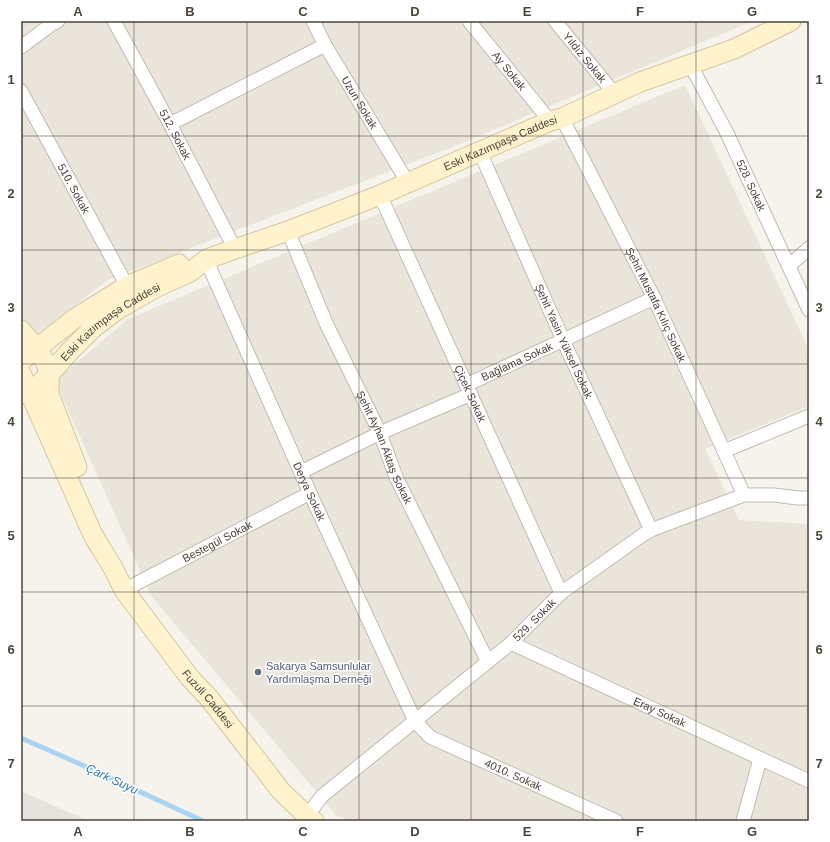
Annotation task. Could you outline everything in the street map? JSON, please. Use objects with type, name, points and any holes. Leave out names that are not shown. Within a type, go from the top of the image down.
[{"type":"street","name":"512. Sokak","points":[[114,21],[235,249]]},
{"type":"street","name":"Uzun Sokak","points":[[313,21],[408,183]]},
{"type":"street","name":"Ay Sokak","points":[[469,21],[556,120]]},
{"type":"street","name":"Yıldız Sokak","points":[[555,21],[614,93]]},
{"type":"street","points":[[21,48],[53,22]]},
{"type":"street","name":"Eski Kazımpaşa Caddesi","points":[[21,361],[74,319],[127,286],[188,260],[207,259],[288,231],[380,195],[556,120],[640,82],[734,48],[789,22]]},
{"type":"street","points":[[170,124],[326,45]]},
{"type":"street","name":"528. Sokak","points":[[690,64],[726,131],[809,310]]},
{"type":"street","name":"510. Sokak","points":[[21,91],[127,286]]},
{"type":"street","name":"Şehit Mustafa Kılıç Sokak","points":[[556,120],[654,298],[744,495]]},
{"type":"street","name":"Şehit Yasin Yüksel Sokak","points":[[480,152],[563,340],[651,530]]},
{"type":"street","name":"Çiçek Sokak","points":[[380,195],[560,593]]},
{"type":"street","name":"Şehit Ayhan Aktaş Sokak","points":[[288,231],[326,322],[380,433],[396,477],[488,662]]},
{"type":"street","points":[[789,266],[809,248]]},
{"type":"street","name":"Eski Kazımpaşa Caddesi","points":[[25,392],[40,384],[93,328],[118,310],[155,288],[190,272],[207,259]]},
{"type":"street","name":"Derya Sokak","points":[[207,259],[310,493],[415,721]]},
{"type":"street","name":"Bağlama Sokak","points":[[302,472],[468,390],[563,340],[654,298]]},
{"type":"street","points":[[21,330],[46,362],[49,375],[49,394],[101,528],[114,568]]},
{"type":"street","points":[[21,373],[25,392],[47,430],[93,535],[114,568]]},
{"type":"street","points":[[724,451],[809,416]]},
{"type":"street","name":"Bestegül Sokak","points":[[124,590],[310,493]]},
{"type":"street","name":"529. Sokak","points":[[310,818],[322,796],[511,643],[560,593],[651,530],[744,495],[774,495],[805,499]]},
{"type":"street","name":"Fuzuli Caddesi","points":[[114,568],[124,590],[190,678],[209,698],[281,791],[310,818]]},
{"type":"street","name":"Eray Sokak","points":[[511,643],[809,781]]},
{"type":"street","name":"4010. Sokak","points":[[415,721],[430,736],[616,821]]},
{"type":"street","points":[[742,821],[760,759]]},
{"type":"shaded area","points":[[21,21],[753,21],[460,144],[108,280],[21,346]]},
{"type":"shaded area","points":[[685,85],[809,350],[809,406],[705,449],[739,520],[809,524],[809,821],[349,821],[336,815],[152,597],[55,381],[128,319]]},
{"type":"shaded area","points":[[21,791],[89,821],[21,821]]},
{"type":"waterway","name":"Çark Suyu","points":[[21,738],[203,821]]},
{"type":"place","name":"Sakarya Samsunlular Yardımlaşma Derneği","points":[[258,672]]}]
